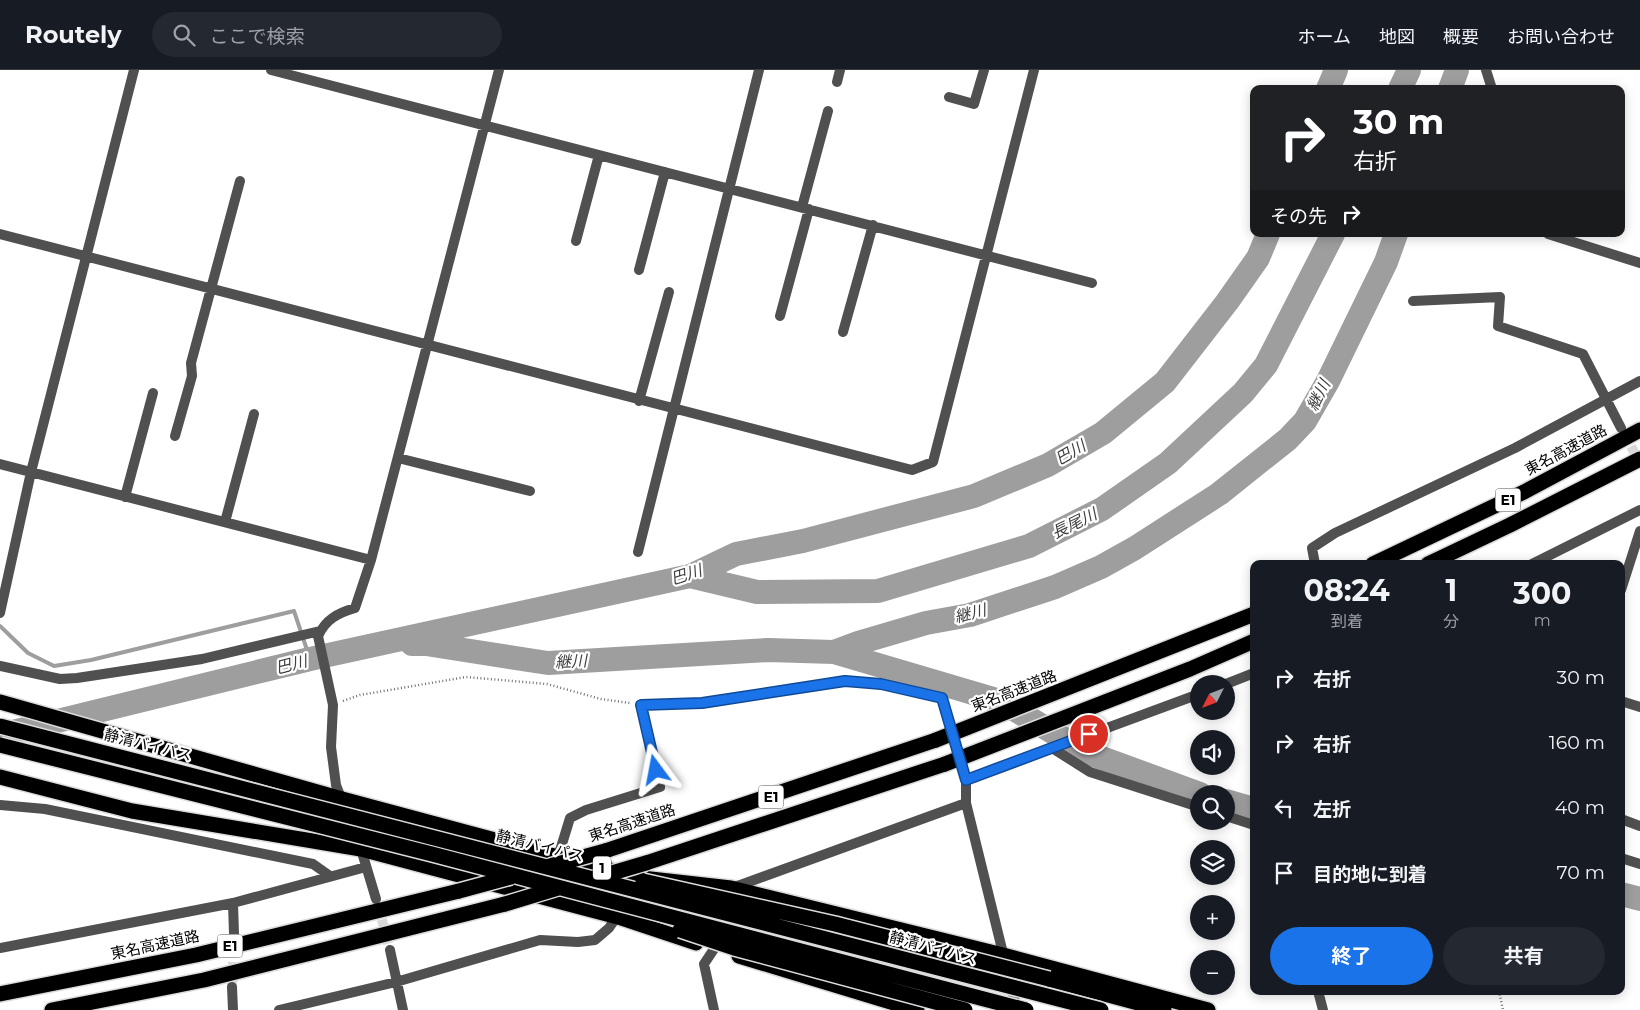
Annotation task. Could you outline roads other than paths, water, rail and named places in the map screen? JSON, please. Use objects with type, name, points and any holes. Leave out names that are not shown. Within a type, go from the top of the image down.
[{"type":"highway","name":"東名高速道路","points":[[1381,560],[1524,492],[1640,430]]},
{"type":"highway","name":"E1","points":[[1436,560],[1640,459]]},
{"type":"highway","name":"東名高速道路","points":[[0,994],[196,955],[459,891],[605,851],[936,740],[1250,616]]},
{"type":"highway","name":"E1","points":[[52,1010],[204,980],[504,904],[644,871],[945,764],[1190,669],[1250,644]]},
{"type":"highway","name":"1","points":[[0,702],[342,799],[558,857],[731,888],[1003,955],[1208,1010]]},
{"type":"highway","name":"静清バイパス","points":[[0,726],[1101,1010]]},
{"type":"highway","name":"1","points":[[0,744],[432,854],[1026,1010]]},
{"type":"highway","points":[[0,777],[132,811],[361,848],[618,917],[714,949],[917,1010]]},
{"type":"highway","name":"1","points":[[535,863],[664,885],[835,924],[1164,1010]]},
{"type":"highway","points":[[526,880],[734,948],[964,1010]]},
{"type":"street","points":[[0,613],[31,472],[134,70]]},
{"type":"street","points":[[271,70],[1092,283]]},
{"type":"street","points":[[0,666],[60,678],[77,678],[202,659],[319,634],[336,614],[355,608],[371,560],[499,70]]},
{"type":"street","points":[[638,552],[759,70]]},
{"type":"street","points":[[837,82],[840,70]]},
{"type":"street","points":[[949,97],[974,104],[984,70]]},
{"type":"street","points":[[0,234],[912,470],[932,462],[1034,70]]},
{"type":"street","points":[[1486,70],[1491,85]]},
{"type":"street","points":[[780,316],[828,111]]},
{"type":"street","points":[[576,241],[599,155]]},
{"type":"street","points":[[639,270],[665,172]]},
{"type":"street","points":[[175,436],[192,376],[191,363],[210,288],[240,181]]},
{"type":"street","points":[[844,332],[873,225]]},
{"type":"street","points":[[1558,237],[1640,263]]},
{"type":"street","points":[[639,400],[669,292]]},
{"type":"street","points":[[1413,301],[1500,297],[1498,326],[1583,354],[1621,428]]},
{"type":"street","points":[[1314,560],[1312,548],[1335,533],[1514,448],[1640,381]]},
{"type":"street","points":[[125,496],[153,393]]},
{"type":"street","points":[[226,522],[254,414]]},
{"type":"street","points":[[398,458],[530,491]]},
{"type":"street","points":[[0,464],[371,560]]},
{"type":"street","points":[[1540,560],[1640,510]]},
{"type":"street","points":[[1625,577],[1640,530]]},
{"type":"street","points":[[319,634],[332,702],[331,747],[336,785],[361,848],[376,899]]},
{"type":"street","points":[[1235,680],[1250,675]]},
{"type":"street","points":[[558,857],[570,818],[586,810],[660,787],[641,705],[702,703],[845,681],[898,688],[942,698],[966,780],[966,803],[1017,1010]]},
{"type":"street","points":[[966,780],[1190,697]]},
{"type":"street","points":[[1625,702],[1640,707]]},
{"type":"street","points":[[1052,748],[1090,772],[1190,804]]},
{"type":"street","points":[[731,888],[966,803]]},
{"type":"street","points":[[0,805],[45,809],[313,864],[330,876]]},
{"type":"street","points":[[1235,819],[1250,824]]},
{"type":"street","points":[[1625,820],[1640,826]]},
{"type":"street","points":[[1625,859],[1640,864]]},
{"type":"street","points":[[0,948],[233,903],[366,866]]},
{"type":"street","points":[[278,1010],[396,982],[540,940],[578,942],[594,940],[609,928],[618,917],[644,871]]},
{"type":"street","points":[[233,903],[234,934]]},
{"type":"street","points":[[714,949],[704,964],[714,1010]]},
{"type":"street","points":[[390,950],[403,1010]]},
{"type":"street","points":[[232,987],[233,1010]]},
{"type":"street","points":[[1319,995],[1323,1010]]},
{"type":"waterway","name":"巴川","points":[[1330,85],[1336,70]]},
{"type":"waterway","name":"長尾川","points":[[1402,85],[1409,70]]},
{"type":"waterway","name":"継川","points":[[1451,85],[1457,70]]},
{"type":"waterway","name":"長尾川","points":[[0,735],[310,659],[690,576],[736,554],[803,541],[974,496],[1048,465],[1103,433],[1165,382],[1227,302],[1258,258],[1267,237]]},
{"type":"waterway","name":"長尾川","points":[[690,576],[757,592],[878,591],[1029,546],[1102,509],[1168,463],[1243,393],[1266,365],[1331,237]]},
{"type":"waterway","name":"継川","points":[[412,644],[426,644],[548,663],[768,650],[834,652],[926,623],[970,615],[1055,587],[1101,567],[1135,548],[1219,494],[1288,439],[1305,421],[1328,381],[1386,262],[1395,237]]},
{"type":"waterway","points":[[0,626],[28,653],[54,666],[91,660],[294,611],[310,659]]},
{"type":"waterway","points":[[834,652],[1000,701],[1088,753],[1190,790]]},
{"type":"waterway","points":[[1235,804],[1250,808]]},
{"type":"waterway","points":[[1625,895],[1640,899]]},
{"type":"tunnel","points":[[1624,433],[1640,463]]},
{"type":"tunnel","points":[[378,905],[390,950]]},
{"type":"tunnel","points":[[232,987],[234,941]]}]
